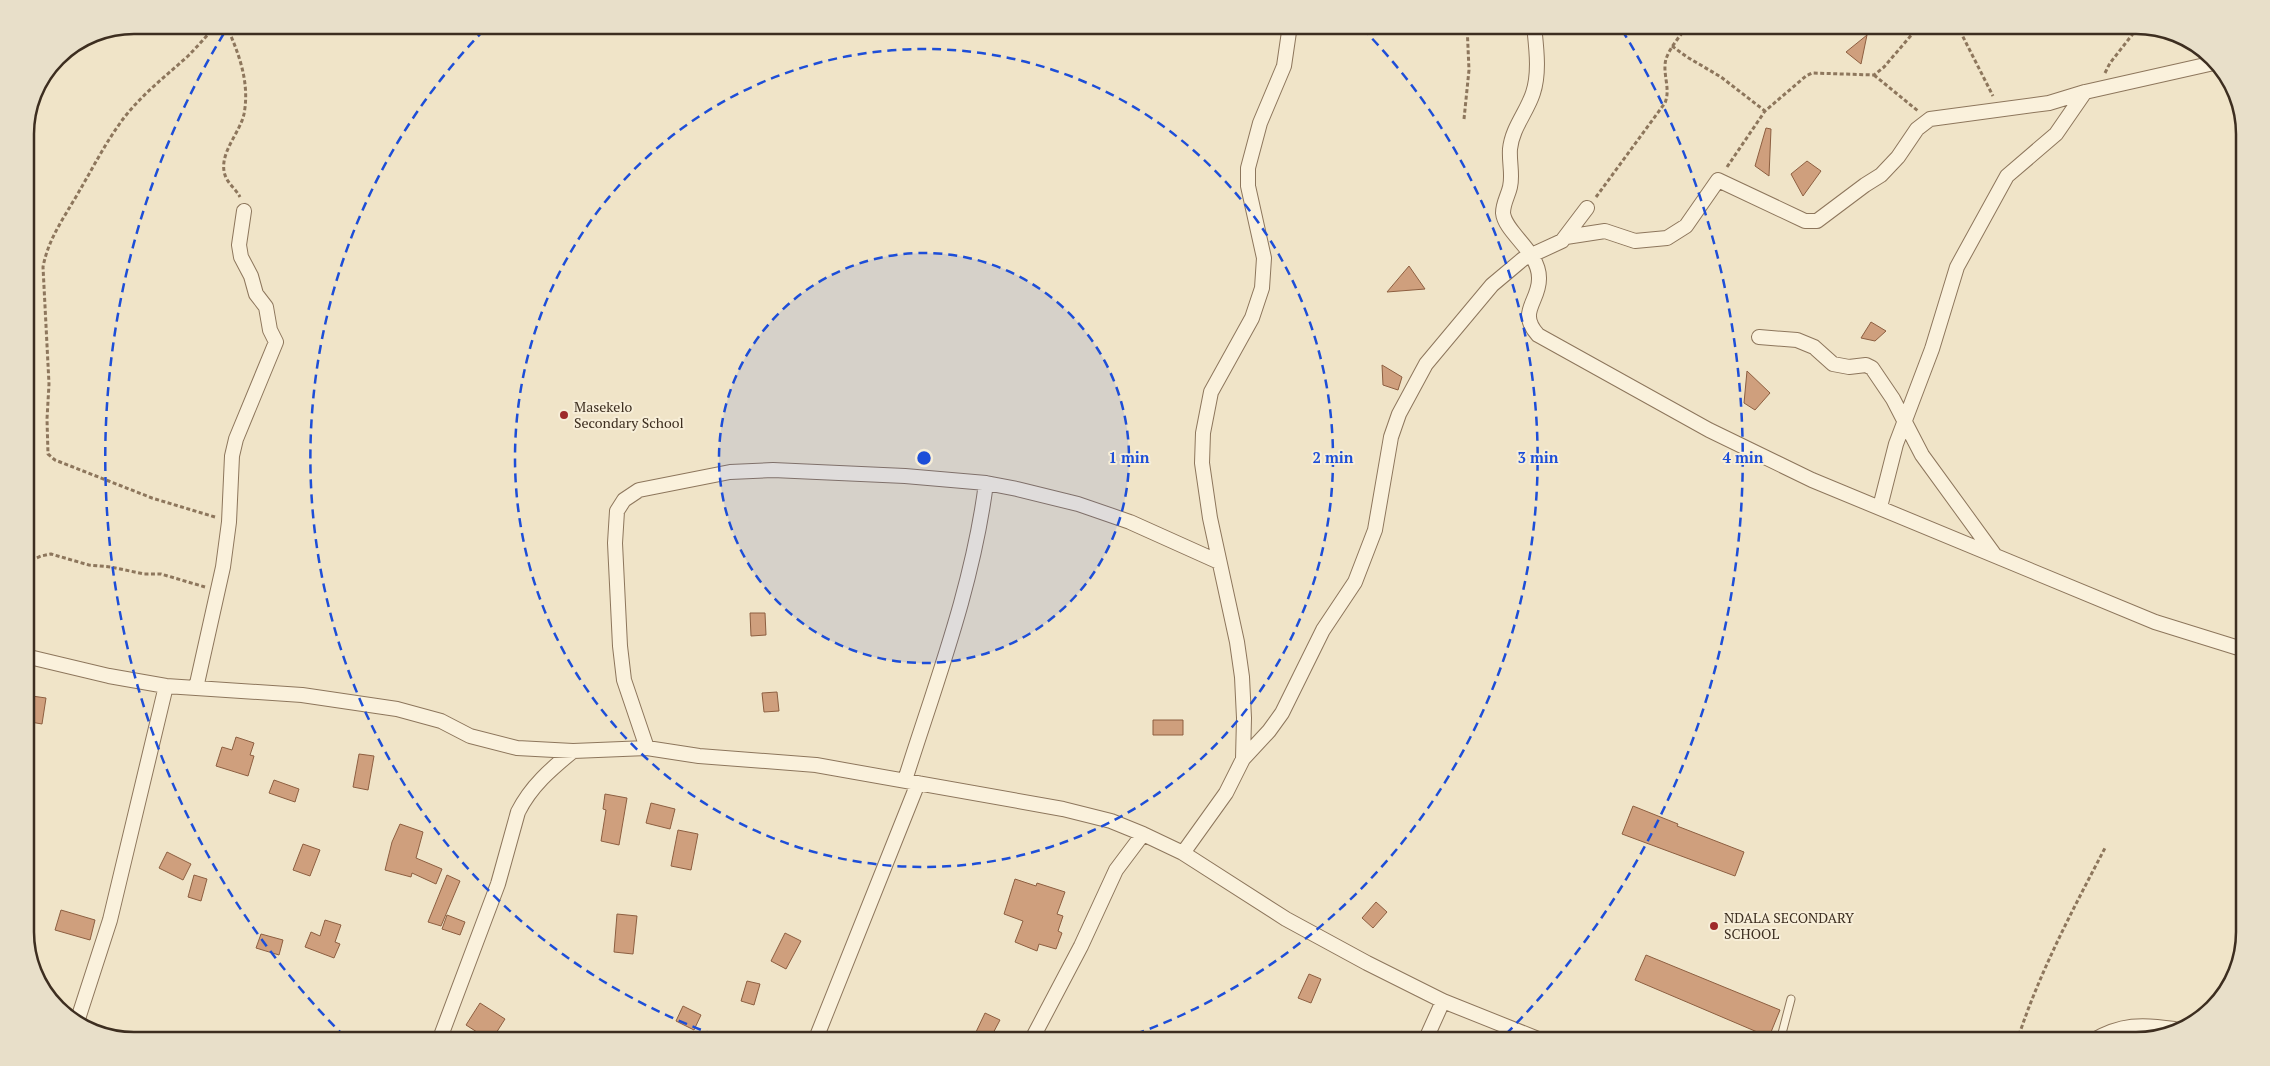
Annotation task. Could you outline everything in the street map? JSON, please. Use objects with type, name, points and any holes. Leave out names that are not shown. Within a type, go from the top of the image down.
[{"type":"street","points":[[1243,759],[1242,677],[1237,642],[1210,518],[1202,463],[1203,433],[1211,392],[1252,318],[1262,288],[1264,258],[1248,186],[1248,168],[1260,122],[1284,66],[1289,34]]},
{"type":"street","points":[[1535,34],[1537,54],[1535,88],[1512,140],[1510,149],[1510,187],[1503,211],[1505,220],[1536,263],[1540,279],[1528,314],[1530,323],[1538,335],[1709,430],[1812,480],[1880,506],[2155,622],[2236,647]]},
{"type":"street","points":[[1566,237],[1604,232],[1635,241],[1667,238],[1686,226],[1718,180],[1805,221],[1817,221],[1881,175],[1898,157],[1917,129],[1930,119],[2049,103],[2091,90],[2208,64]]},
{"type":"street","points":[[1880,506],[1888,472],[1905,419],[1932,349],[1958,267],[2002,182],[2013,169],[2056,134],[2091,90]]},
{"type":"street","points":[[1183,853],[1226,793],[1243,759],[1269,731],[1282,713],[1324,630],[1356,582],[1375,530],[1391,437],[1409,393],[1426,364],[1492,285],[1531,254],[1557,244],[1566,237],[1587,208]]},
{"type":"street","points":[[196,688],[218,590],[229,522],[231,467],[236,439],[276,342],[270,330],[266,307],[256,294],[251,276],[241,258],[239,245],[244,211]]},
{"type":"street","points":[[1759,337],[1797,340],[1814,347],[1829,362],[1839,366],[1870,366],[1905,419],[1922,455],[1994,554]]},
{"type":"street","points":[[648,748],[624,680],[620,646],[615,525],[617,511],[628,497],[639,490],[730,472],[773,470],[886,475],[986,483],[1078,504],[1130,522],[1219,562]]},
{"type":"street","points":[[818,1032],[911,782],[975,553],[986,483]]},
{"type":"street","points":[[34,658],[109,676],[166,686],[302,694],[397,708],[441,721],[470,736],[517,748],[573,751],[648,748],[699,756],[816,765],[1063,808],[1111,821],[1183,853],[1286,919],[1367,963],[1443,1001],[1520,1032]]},
{"type":"street","points":[[80,1016],[110,920],[166,686]]},
{"type":"street","points":[[442,1032],[498,884],[518,812],[523,801],[546,774],[573,751]]},
{"type":"street","points":[[1036,1032],[1081,946],[1116,870],[1143,834]]},
{"type":"street","points":[[1429,1032],[1443,1001]]},
{"type":"street","points":[[2108,1032],[2140,1026],[2163,1029]]},
{"type":"lane","points":[[1782,1032],[1791,999]]},
{"type":"path","points":[[209,34],[189,55],[160,79],[127,115],[88,173],[46,253],[43,267],[49,384],[46,448],[48,454],[55,460],[114,484],[229,522]]},
{"type":"path","points":[[230,34],[242,66],[246,93],[244,115],[224,163],[225,175],[238,192],[244,211]]},
{"type":"path","points":[[1464,119],[1469,70],[1467,34]]},
{"type":"path","points":[[1587,208],[1665,103],[1668,92],[1666,59],[1672,46],[1681,34]]},
{"type":"path","points":[[1874,75],[1884,67],[1912,34]]},
{"type":"path","points":[[1961,34],[1990,93],[2004,110]]},
{"type":"path","points":[[2091,90],[2133,34]]},
{"type":"path","points":[[1672,46],[1687,58],[1721,77],[1765,111]]},
{"type":"path","points":[[1718,180],[1765,111],[1781,96],[1812,73],[1874,75],[1930,119]]},
{"type":"path","points":[[34,559],[51,554],[88,565],[111,567],[144,574],[161,574],[218,590]]},
{"type":"path","points":[[2020,1032],[2029,1005],[2061,932],[2105,848]]},
{"type":"building","points":[[1867,35],[1861,64],[1846,52]]},
{"type":"building","points":[[1766,128],[1771,129],[1769,176],[1755,166]]},
{"type":"building","points":[[1807,161],[1821,171],[1803,196],[1791,174]]},
{"type":"building","points":[[1409,266],[1425,289],[1387,292]]},
{"type":"building","points":[[1871,322],[1886,331],[1875,341],[1861,338]]},
{"type":"building","points":[[1382,365],[1402,377],[1398,390],[1383,385]]},
{"type":"building","points":[[1747,371],[1770,393],[1755,410],[1744,403]]},
{"type":"building","points":[[750,613],[765,613],[766,635],[751,636]]},
{"type":"building","points":[[777,692],[779,711],[764,712],[762,693]]},
{"type":"building","points":[[34,696],[46,698],[42,724],[34,723]]},
{"type":"building","points":[[1153,720],[1183,720],[1183,735],[1153,735]]},
{"type":"building","points":[[236,737],[254,743],[250,755],[254,756],[248,776],[216,766],[222,747],[232,750]]},
{"type":"building","points":[[359,754],[374,756],[368,790],[353,787]]},
{"type":"building","points":[[274,780],[299,789],[295,802],[269,793]]},
{"type":"building","points":[[605,794],[627,798],[619,845],[601,841],[606,810],[603,809]]},
{"type":"building","points":[[651,803],[675,809],[670,829],[646,823]]},
{"type":"building","points":[[1633,806],[1678,824],[1677,826],[1744,852],[1735,876],[1622,834]]},
{"type":"building","points":[[400,824],[423,832],[416,858],[442,869],[436,884],[412,873],[411,877],[385,870],[392,842]]},
{"type":"building","points":[[678,830],[698,834],[691,870],[671,866]]},
{"type":"building","points":[[303,844],[320,850],[310,876],[293,870]]},
{"type":"building","points":[[167,852],[191,864],[183,880],[159,868]]},
{"type":"building","points":[[194,875],[207,879],[201,901],[188,897]]},
{"type":"building","points":[[447,875],[460,881],[441,926],[428,922]]},
{"type":"building","points":[[1015,879],[1036,886],[1037,883],[1065,892],[1057,914],[1063,916],[1058,931],[1062,933],[1056,949],[1039,944],[1037,951],[1015,942],[1023,921],[1004,914]]},
{"type":"building","points":[[1376,902],[1387,912],[1373,928],[1362,918]]},
{"type":"building","points":[[61,910],[95,920],[90,940],[55,930]]},
{"type":"building","points":[[617,914],[637,916],[633,954],[614,952]]},
{"type":"building","points":[[447,915],[465,922],[460,935],[442,929]]},
{"type":"building","points":[[325,920],[341,925],[335,942],[340,944],[334,958],[305,947],[311,932],[320,936]]},
{"type":"building","points":[[785,933],[801,941],[786,969],[771,961]]},
{"type":"building","points":[[261,934],[283,940],[279,955],[256,948]]},
{"type":"building","points":[[1646,955],[1780,1010],[1771,1032],[1757,1032],[1635,980]]},
{"type":"building","points":[[1309,974],[1321,979],[1311,1003],[1298,998]]},
{"type":"building","points":[[747,981],[760,984],[754,1005],[741,1001]]},
{"type":"building","points":[[480,1003],[505,1019],[497,1032],[477,1032],[466,1025]]},
{"type":"building","points":[[683,1006],[701,1015],[694,1030],[676,1021]]},
{"type":"building","points":[[985,1013],[1000,1020],[994,1032],[976,1032]]},
{"type":"place","name":"Masekelo Secondary School","points":[[564,415]]},
{"type":"place","name":"NDALA SECONDARY SCHOOL","points":[[1714,926]]}]
